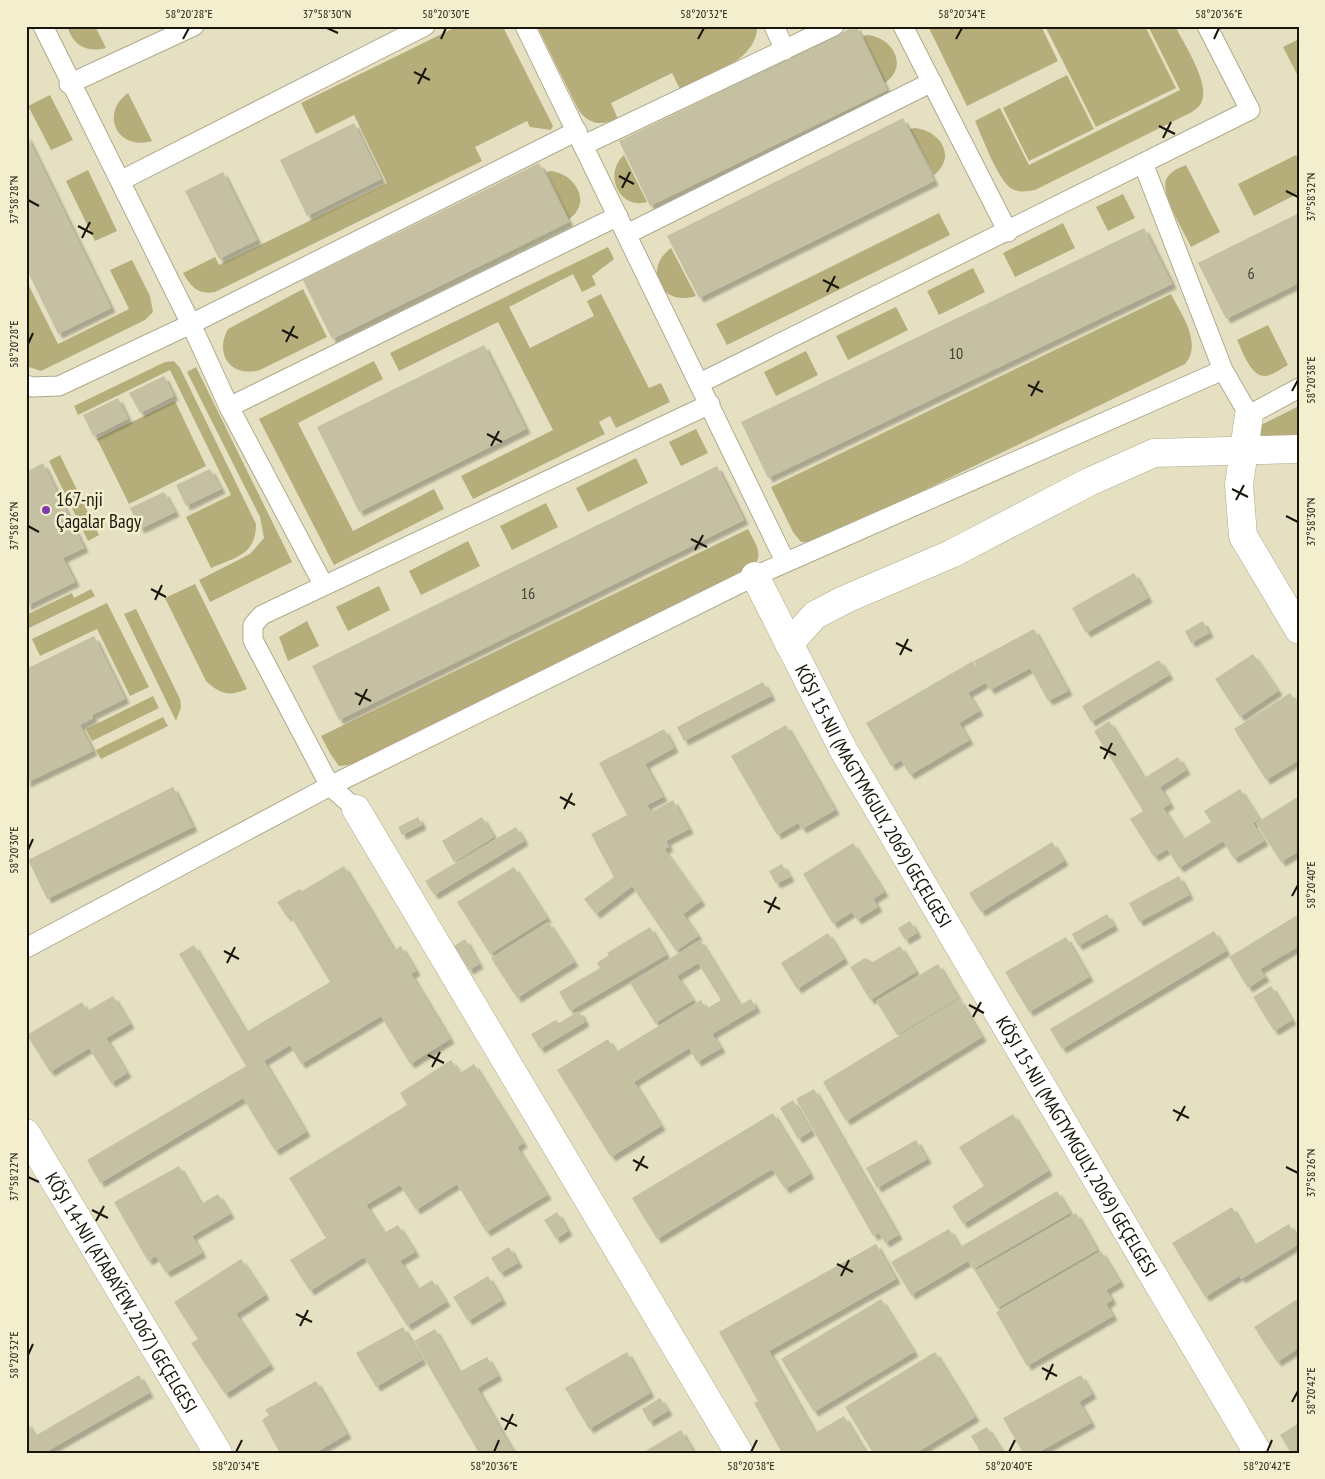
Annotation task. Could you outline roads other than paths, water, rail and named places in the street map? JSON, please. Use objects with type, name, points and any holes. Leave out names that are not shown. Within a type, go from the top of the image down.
[{"type":"street","points":[[1249,415],[1239,485],[1243,536],[1299,630]]},
{"type":"street","points":[[789,644],[814,615],[846,599],[951,554],[1088,482],[1154,453],[1299,449]]},
{"type":"street","name":"KÖŞI 15-NJI (MAGTYMGULY, 2069) GEÇELGESI","points":[[755,576],[844,751],[1258,1453]]},
{"type":"street","points":[[356,809],[739,1453]]},
{"type":"street","name":"KÖŞI 14-NJI (ATABAÝEW, 2067) GEÇELGESI","points":[[26,1132],[218,1453]]},
{"type":"lane","points":[[42,26],[69,84],[120,181],[191,324],[229,407],[322,584]]},
{"type":"lane","points":[[69,84],[194,26]]},
{"type":"lane","points":[[120,181],[425,26]]},
{"type":"lane","points":[[525,26],[786,561]]},
{"type":"lane","points":[[774,26],[786,50]]},
{"type":"lane","points":[[26,385],[32,387],[59,386],[580,138],[786,50],[834,26]]},
{"type":"lane","points":[[903,26],[1008,232]]},
{"type":"lane","points":[[700,384],[1250,110],[1207,26]]},
{"type":"lane","points":[[627,234],[932,82]]},
{"type":"lane","points":[[1143,163],[1223,370],[1249,415],[1299,388]]},
{"type":"lane","points":[[229,407],[618,216]]},
{"type":"lane","points":[[26,948],[330,786],[786,561],[1223,370]]},
{"type":"lane","points":[[356,809],[330,786],[253,640],[253,625],[262,615],[322,584],[710,404]]},
{"type":"place","name":"167-nji Çagalar Bagy","points":[[46,510]]}]
